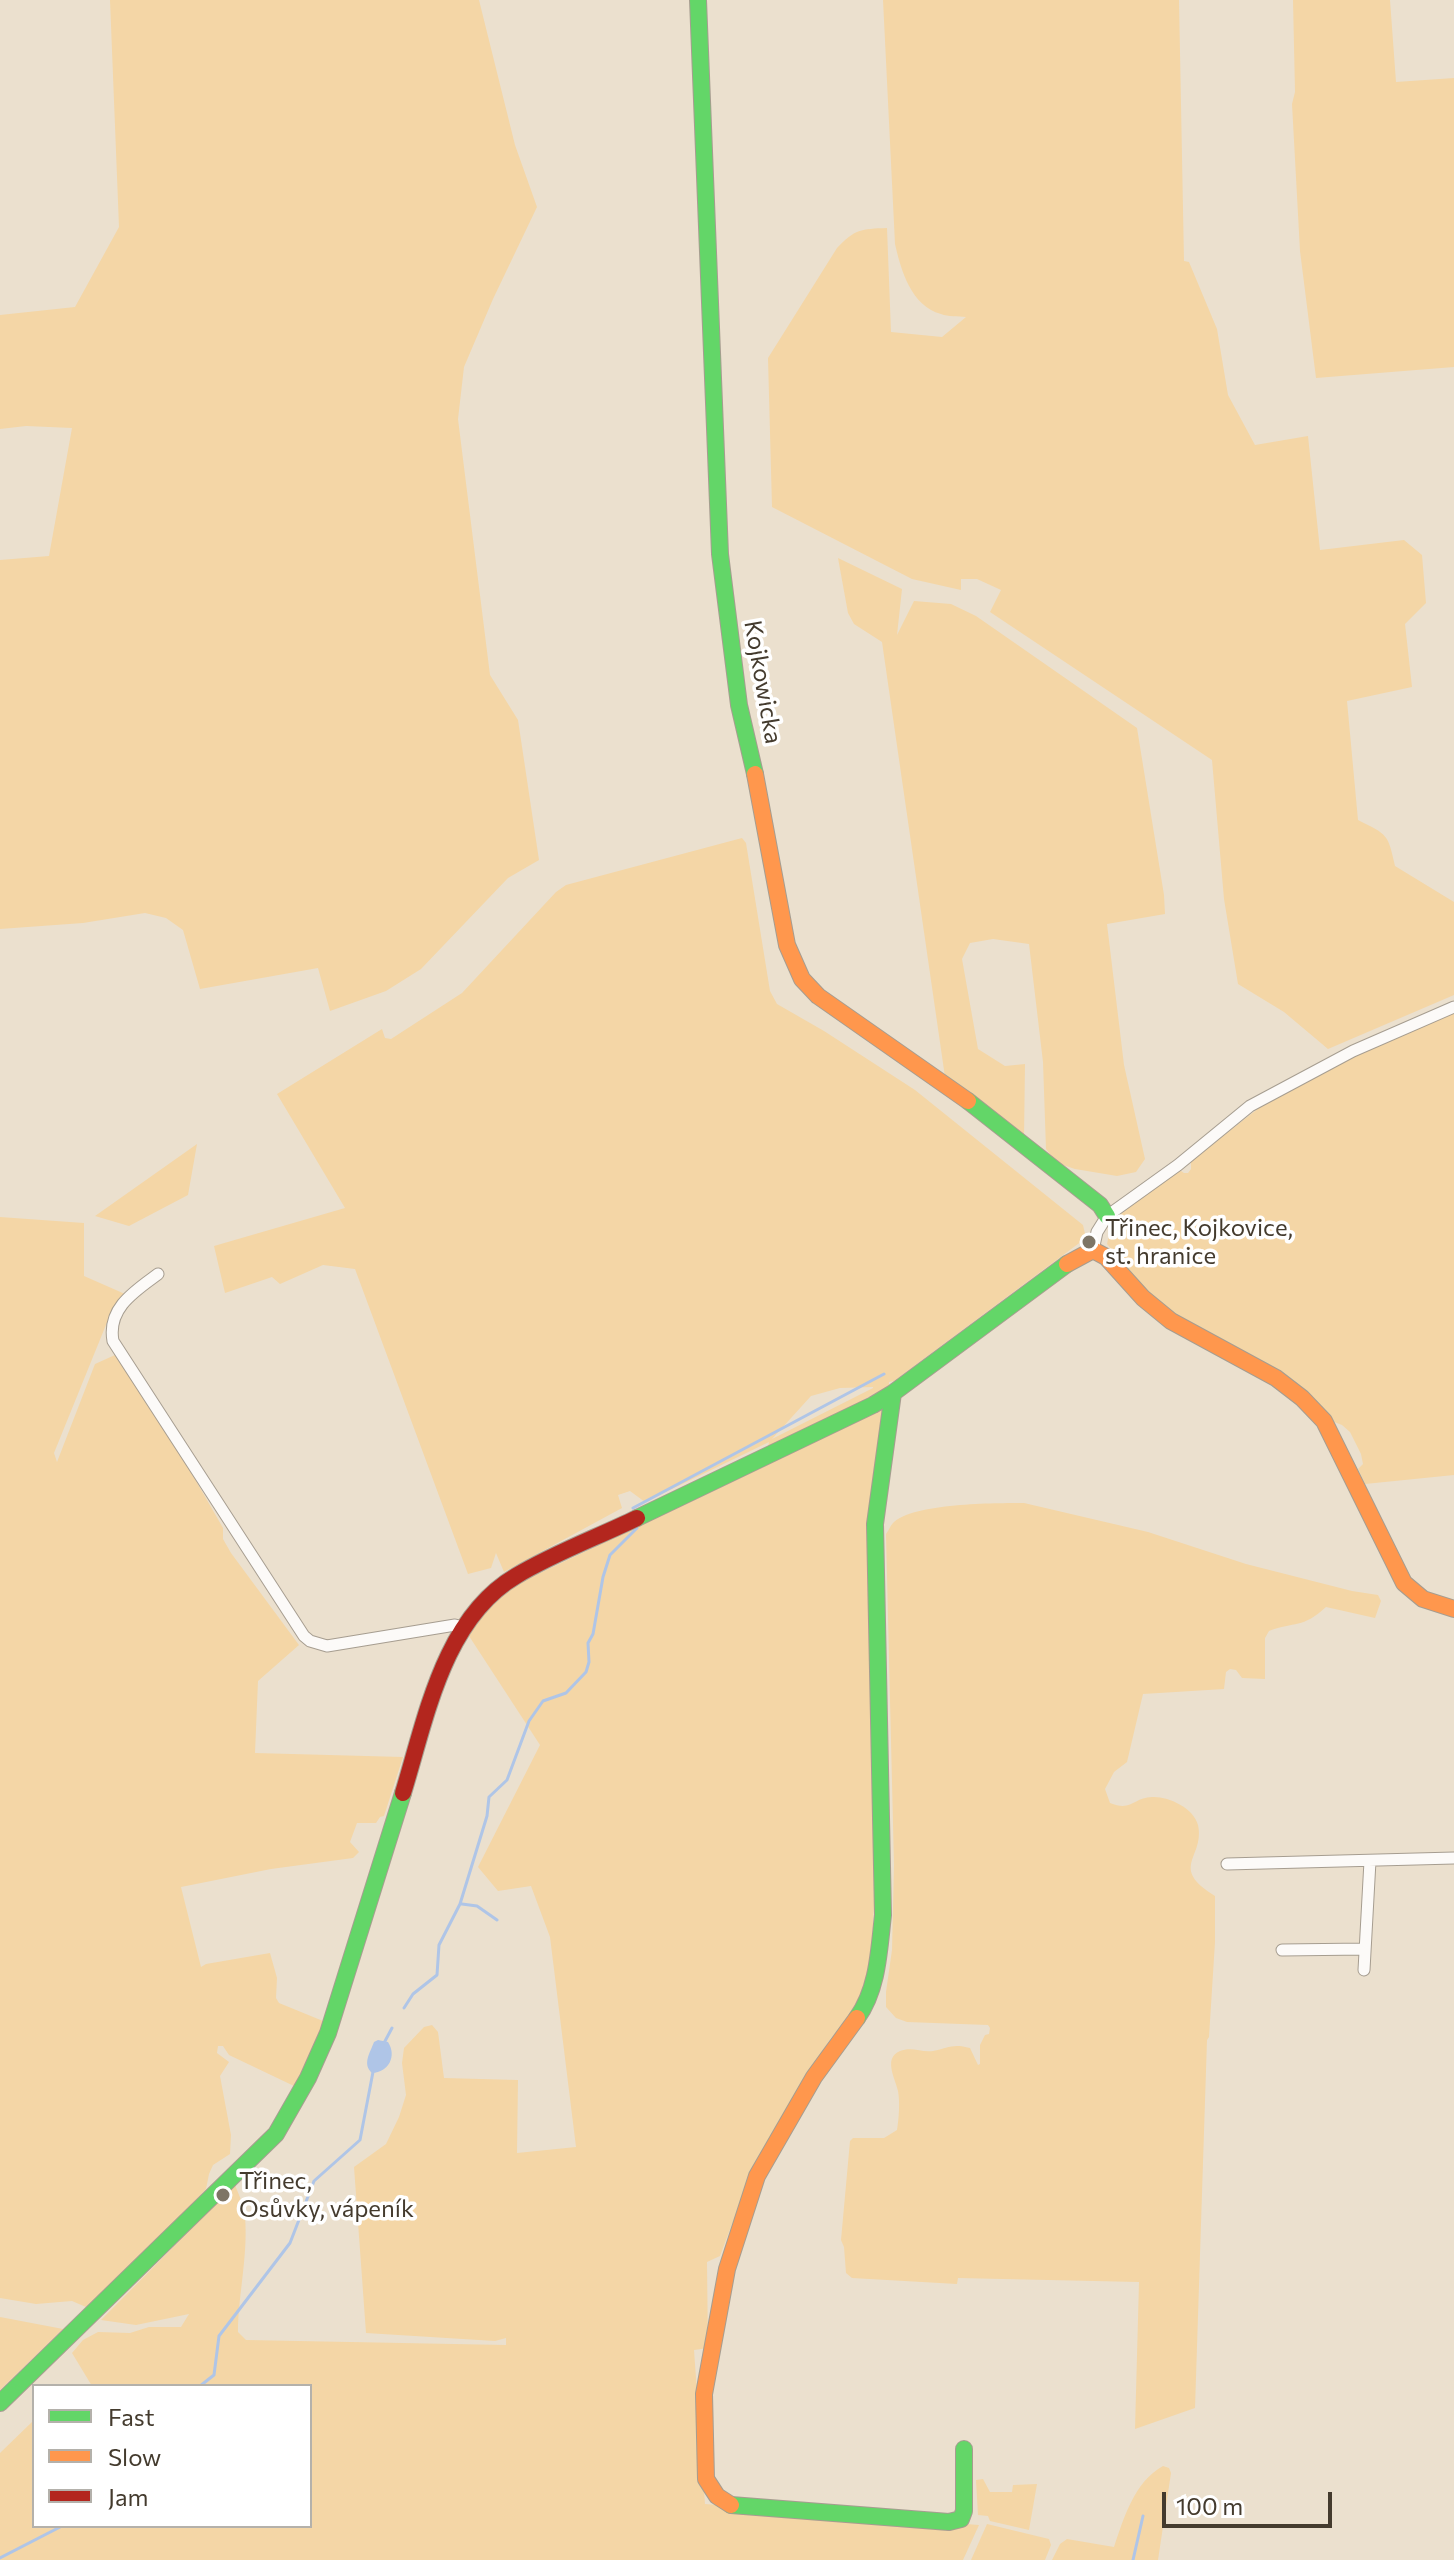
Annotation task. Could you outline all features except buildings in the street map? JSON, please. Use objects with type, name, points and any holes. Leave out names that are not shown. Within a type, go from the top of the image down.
[{"type":"street","name":"Kojkowicka","points":[[698,0],[720,554],[739,705],[787,945],[802,979],[818,996],[960,1094],[1100,1205],[1107,1216]]},
{"type":"street","points":[[0,2403],[276,2134],[300,2096],[320,2055],[333,2018],[441,1672],[463,1627],[483,1602],[516,1576],[893,1393],[1060,1268],[1093,1250],[1097,1232],[1107,1216],[1178,1165],[1250,1106],[1353,1051],[1454,1007]]},
{"type":"street","points":[[1093,1250],[1106,1257],[1143,1298],[1171,1321],[1265,1372],[1302,1398],[1324,1421],[1404,1583],[1423,1599],[1454,1609]]},
{"type":"street","points":[[158,1274],[123,1302],[113,1324],[113,1341],[304,1636],[327,1646],[455,1625],[463,1627]]},
{"type":"street","points":[[893,1393],[875,1524],[883,1915],[877,1970],[865,2007],[814,2077],[757,2176],[727,2269],[708,2364],[704,2394],[706,2479],[717,2496],[725,2503],[736,2506],[949,2522],[961,2519],[964,2511],[964,2449]]},
{"type":"street","points":[[1227,1864],[1454,1858]]},
{"type":"street","points":[[1364,1970],[1370,1861]]},
{"type":"street","points":[[1282,1950],[1365,1949]]},
{"type":"shaded area","points":[[110,0],[479,0],[515,145],[537,207],[464,367],[458,419],[490,675],[518,720],[539,860],[508,878],[421,969],[386,991],[330,1011],[318,968],[200,989],[183,930],[166,918],[145,913],[83,923],[0,929],[0,560],[49,556],[72,428],[26,426],[0,429],[0,315],[75,307],[119,227]]},
{"type":"shaded area","points":[[883,0],[1179,0],[1184,261],[1189,262],[1217,329],[1228,395],[1255,445],[1308,436],[1320,550],[1404,540],[1422,555],[1426,603],[1405,624],[1412,687],[1347,701],[1358,820],[1385,837],[1395,866],[1454,902],[1454,995],[1328,1049],[1284,1012],[1238,984],[1224,899],[1212,760],[990,612],[1001,590],[977,579],[961,579],[961,590],[912,579],[772,507],[768,358],[843,242],[859,231],[887,228],[891,332],[942,337],[966,317],[944,315],[922,303],[909,286],[897,254]]},
{"type":"shaded area","points":[[1293,0],[1390,0],[1396,82],[1454,78],[1454,367],[1316,378],[1300,251],[1292,104],[1295,92]]},
{"type":"shaded area","points":[[838,558],[902,589],[897,635],[914,601],[951,604],[976,616],[1137,728],[1165,914],[1107,924],[1124,1065],[1145,1159],[1136,1172],[1117,1176],[1075,1169],[1057,1163],[1046,1149],[1043,1062],[1029,944],[993,939],[970,943],[962,959],[978,1049],[1005,1066],[1025,1064],[1024,1138],[945,1077],[882,642],[854,624],[848,613]]},
{"type":"shaded area","points":[[742,838],[746,843],[770,991],[777,1004],[915,1090],[1083,1225],[1086,1238],[889,1382],[889,1386],[863,1400],[886,1415],[870,1586],[874,1905],[864,1994],[793,2096],[720,2256],[707,2262],[708,2348],[694,2350],[705,2504],[979,2525],[963,2560],[0,2560],[0,2453],[32,2422],[32,2528],[312,2528],[312,2384],[91,2384],[72,2353],[83,2340],[98,2332],[130,2333],[149,2327],[181,2327],[189,2314],[136,2325],[101,2320],[235,2185],[244,2209],[245,2224],[238,2332],[246,2340],[506,2345],[506,2338],[495,2341],[366,2333],[354,2167],[386,2144],[406,2095],[402,2063],[404,2048],[424,2027],[432,2025],[438,2032],[444,2078],[518,2080],[517,2153],[576,2147],[550,1937],[531,1886],[498,1891],[478,1867],[540,1745],[469,1636],[491,1606],[519,1583],[763,1467],[769,1442],[645,1502],[630,1491],[618,1495],[622,1508],[504,1572],[496,1553],[491,1568],[468,1574],[355,1269],[323,1265],[280,1284],[272,1277],[225,1293],[214,1246],[345,1208],[277,1094],[382,1029],[385,1038],[391,1039],[462,993],[566,885]],"holes":[[[873,1387],[772,1439],[811,1396],[840,1388]]]},
{"type":"shaded area","points":[[1454,1012],[1454,1475],[1365,1484],[1358,1469],[1363,1464],[1361,1454],[1350,1432],[1329,1420],[1293,1380],[1161,1308],[1107,1244],[1112,1221],[1178,1169],[1188,1173],[1191,1161],[1264,1104],[1345,1059]]},
{"type":"shaded area","points":[[197,1144],[188,1195],[129,1226],[95,1216]]},
{"type":"shaded area","points":[[0,1217],[84,1223],[84,1276],[125,1294],[110,1315],[54,1453],[57,1462],[95,1364],[115,1355],[180,1453],[223,1528],[223,1539],[231,1553],[299,1645],[258,1681],[255,1753],[403,1757],[384,1816],[376,1823],[357,1823],[350,1842],[359,1852],[353,1858],[271,1869],[181,1887],[201,1967],[270,1953],[277,1978],[276,1998],[279,2003],[323,2021],[317,2044],[298,2084],[294,2086],[229,2055],[223,2046],[218,2046],[217,2053],[229,2062],[220,2076],[231,2135],[230,2154],[213,2165],[206,2189],[168,2230],[86,2307],[72,2301],[36,2304],[0,2298]]},
{"type":"shaded area","points":[[1024,1503],[1148,1532],[1246,1564],[1378,1595],[1381,1601],[1375,1618],[1326,1607],[1304,1622],[1269,1631],[1265,1638],[1265,1679],[1242,1678],[1236,1670],[1230,1669],[1226,1672],[1224,1689],[1143,1694],[1127,1762],[1114,1772],[1105,1789],[1110,1803],[1117,1805],[1158,1797],[1180,1804],[1191,1813],[1196,1819],[1199,1836],[1191,1869],[1201,1886],[1215,1896],[1195,2408],[1135,2429],[1139,2282],[958,2278],[957,2284],[852,2278],[846,2273],[841,2240],[850,2141],[853,2138],[884,2138],[897,2130],[899,2095],[892,2058],[900,2051],[909,2049],[929,2051],[959,2046],[970,2048],[978,2065],[980,2045],[990,2028],[988,2025],[907,2022],[896,2018],[886,2007],[892,1950],[894,1865],[886,1534],[893,1523],[918,1511]]},
{"type":"shaded area","points":[[0,2317],[63,2329],[0,2390]]},
{"type":"shaded area","points":[[1163,2466],[1169,2468],[1171,2473],[1158,2560],[1052,2560],[1060,2544],[1067,2539],[1114,2547],[1137,2491]]},
{"type":"shaded area","points":[[983,2479],[990,2492],[1012,2492],[1013,2485],[1037,2484],[1029,2530],[978,2515],[976,2480]]},
{"type":"shaded area","points":[[987,2524],[1049,2539],[1051,2545],[1045,2560],[971,2560]]},
{"type":"water","points":[[374,2042],[388,2042],[392,2053],[390,2062],[383,2070],[372,2073],[368,2058]]},
{"type":"waterway","points":[[633,1508],[884,1374]]},
{"type":"waterway","points":[[404,2008],[413,1994],[437,1975],[439,1945],[460,1904],[487,1816],[489,1797],[507,1780],[529,1721],[543,1701],[566,1693],[586,1672],[588,1643],[593,1634],[610,1555],[637,1528]]},
{"type":"waterway","points":[[462,1904],[477,1906],[497,1920]]},
{"type":"waterway","points":[[384,2043],[392,2028]]},
{"type":"waterway","points":[[203,2384],[214,2375],[219,2336],[290,2243],[314,2181],[360,2140],[373,2072]]},
{"type":"waterway","points":[[1133,2560],[1143,2516]]},
{"type":"waterway","points":[[0,2558],[58,2528]]},
{"type":"traffic: fast","points":[[698,0],[720,554],[739,705],[755,774]]},
{"type":"traffic: fast","points":[[968,1101],[1100,1205],[1107,1216]]},
{"type":"traffic: fast","points":[[637,1518],[873,1405],[1067,1264]]},
{"type":"traffic: fast","points":[[857,2018],[873,1982],[883,1915],[875,1524],[893,1393]]},
{"type":"traffic: fast","points":[[0,2403],[276,2134],[308,2078],[328,2033],[403,1793]]},
{"type":"traffic: fast","points":[[731,2505],[949,2522],[961,2519],[964,2511],[964,2449]]},
{"type":"traffic: slow","points":[[755,774],[787,945],[802,979],[818,996],[968,1101]]},
{"type":"traffic: slow","points":[[1067,1264],[1093,1250],[1106,1257],[1143,1298],[1171,1321],[1276,1378],[1302,1398],[1324,1421],[1404,1583],[1423,1599],[1454,1609]]},
{"type":"traffic: slow","points":[[731,2505],[717,2496],[706,2479],[704,2394],[727,2269],[757,2176],[814,2077],[857,2018]]},
{"type":"traffic: jam","points":[[403,1793],[441,1673],[454,1644],[471,1618],[491,1595],[516,1576],[637,1518]]},
{"type":"place","name":"Třinec, Kojkovice, st. hranice","points":[[1089,1242]]},
{"type":"place","name":"Třinec, Osůvky, vápeník","points":[[223,2195]]}]
